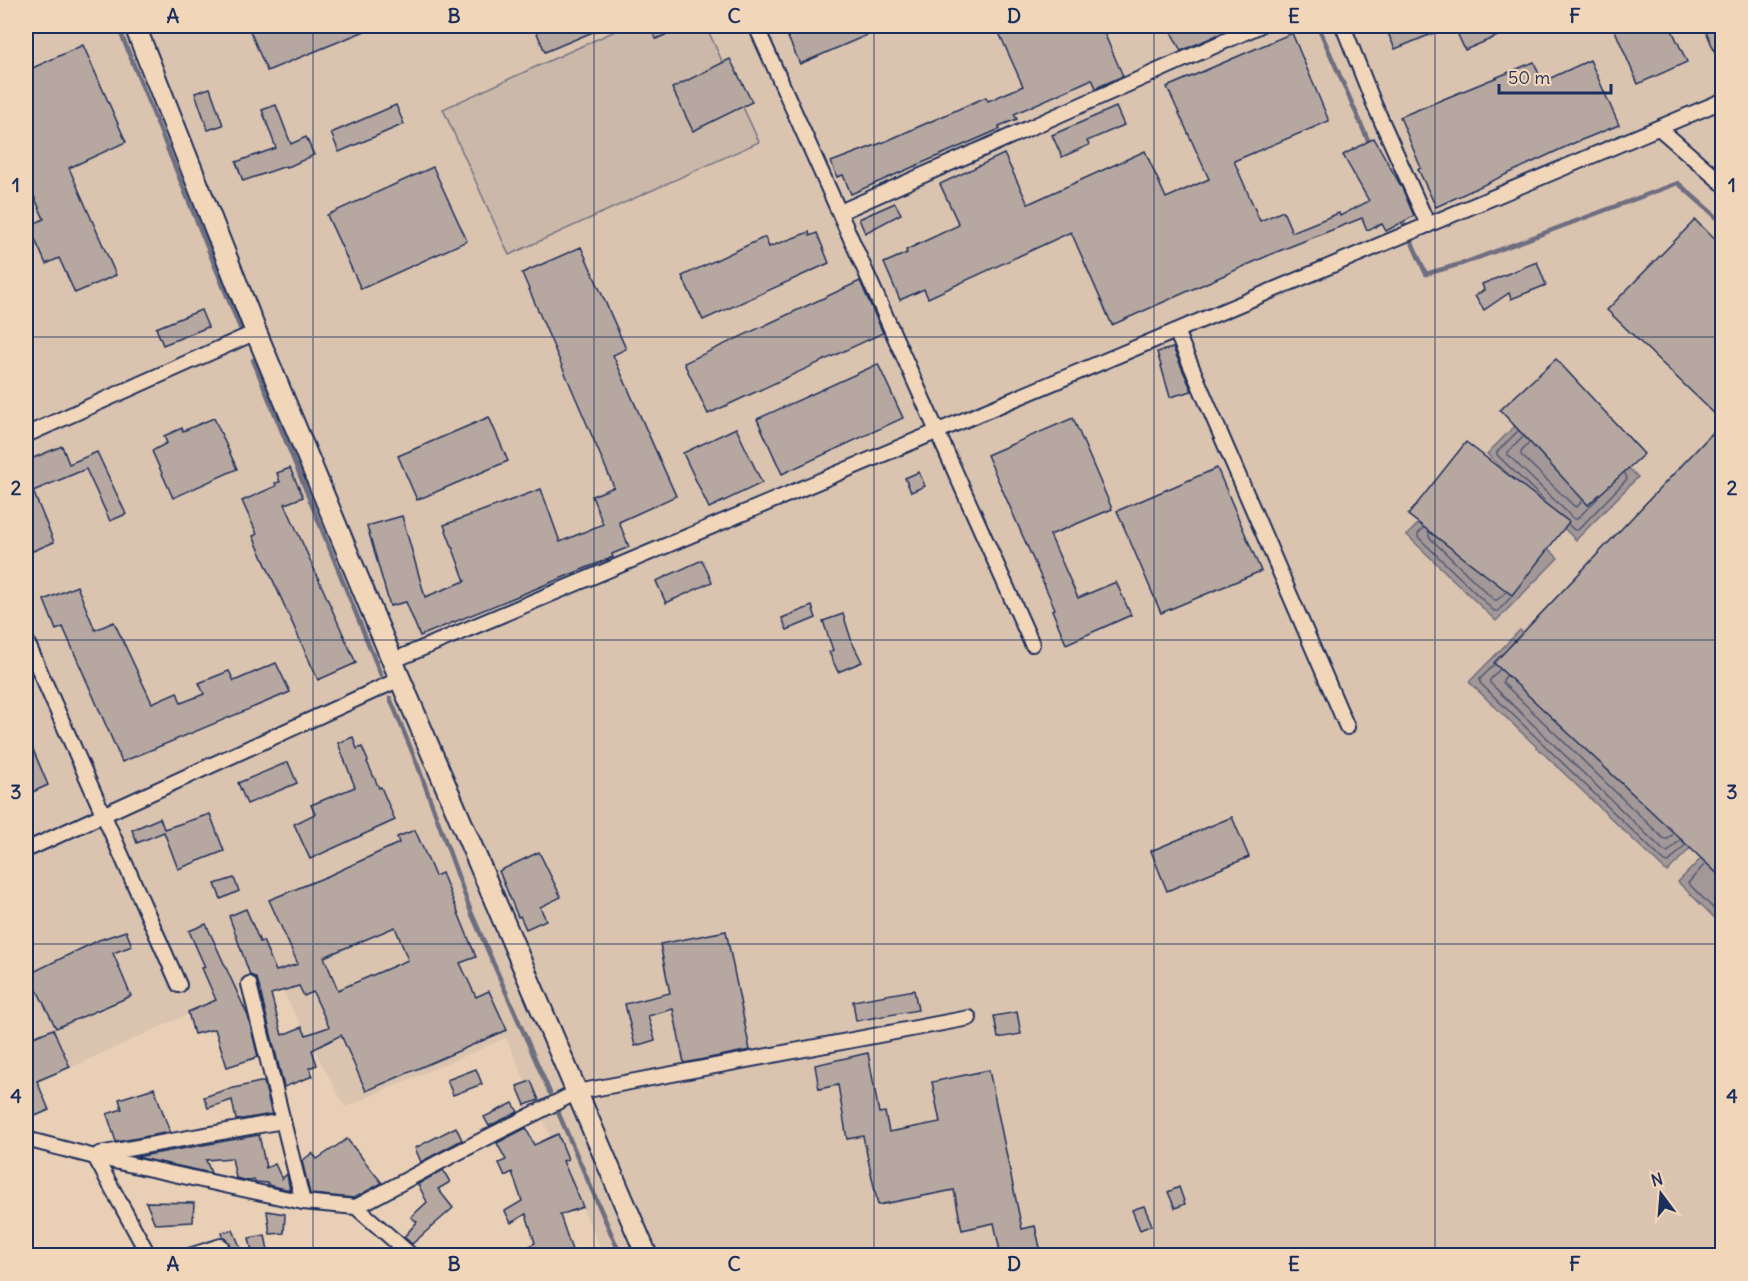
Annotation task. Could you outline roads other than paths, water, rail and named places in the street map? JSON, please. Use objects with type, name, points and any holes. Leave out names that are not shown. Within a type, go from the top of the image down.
[{"type":"street","points":[[135,26],[256,332],[396,670],[647,1256]]},
{"type":"street","points":[[756,26],[1032,644]]},
{"type":"street","points":[[840,212],[1259,26]]},
{"type":"street","points":[[1343,26],[1374,104],[1428,225]]},
{"type":"street","points":[[26,849],[103,814],[396,670],[938,431],[1722,101]]},
{"type":"street","points":[[1659,128],[1722,183]]},
{"type":"street","points":[[1176,331],[1347,727]]},
{"type":"street","points":[[26,435],[256,332]]},
{"type":"street","points":[[26,640],[179,986]]},
{"type":"street","points":[[249,984],[303,1202]]},
{"type":"street","points":[[26,1139],[303,1202],[356,1207],[449,1156],[577,1092],[969,1018]]},
{"type":"street","points":[[93,1156],[283,1121]]},
{"type":"street","points":[[93,1156],[149,1256]]},
{"type":"street","points":[[356,1207],[412,1256]]},
{"type":"street","points":[[189,1256],[220,1246]]},
{"type":"water","points":[[1549,391],[1638,477],[1576,540],[1487,454]]},
{"type":"water","points":[[1469,472],[1558,558],[1496,621],[1407,535]]},
{"type":"water","points":[[1520,630],[1717,821],[1667,872],[1469,682]]},
{"type":"water","points":[[1722,837],[1722,925],[1678,882]]},
{"type":"waterway","points":[[118,26],[240,328]]},
{"type":"waterway","points":[[1318,26],[1371,147]]},
{"type":"waterway","points":[[1401,218],[1426,274],[1464,263],[1678,183],[1722,222]]},
{"type":"waterway","points":[[253,360],[381,675]]},
{"type":"waterway","points":[[390,698],[418,766],[471,912],[550,1093]]},
{"type":"waterway","points":[[557,1110],[621,1256]]}]
